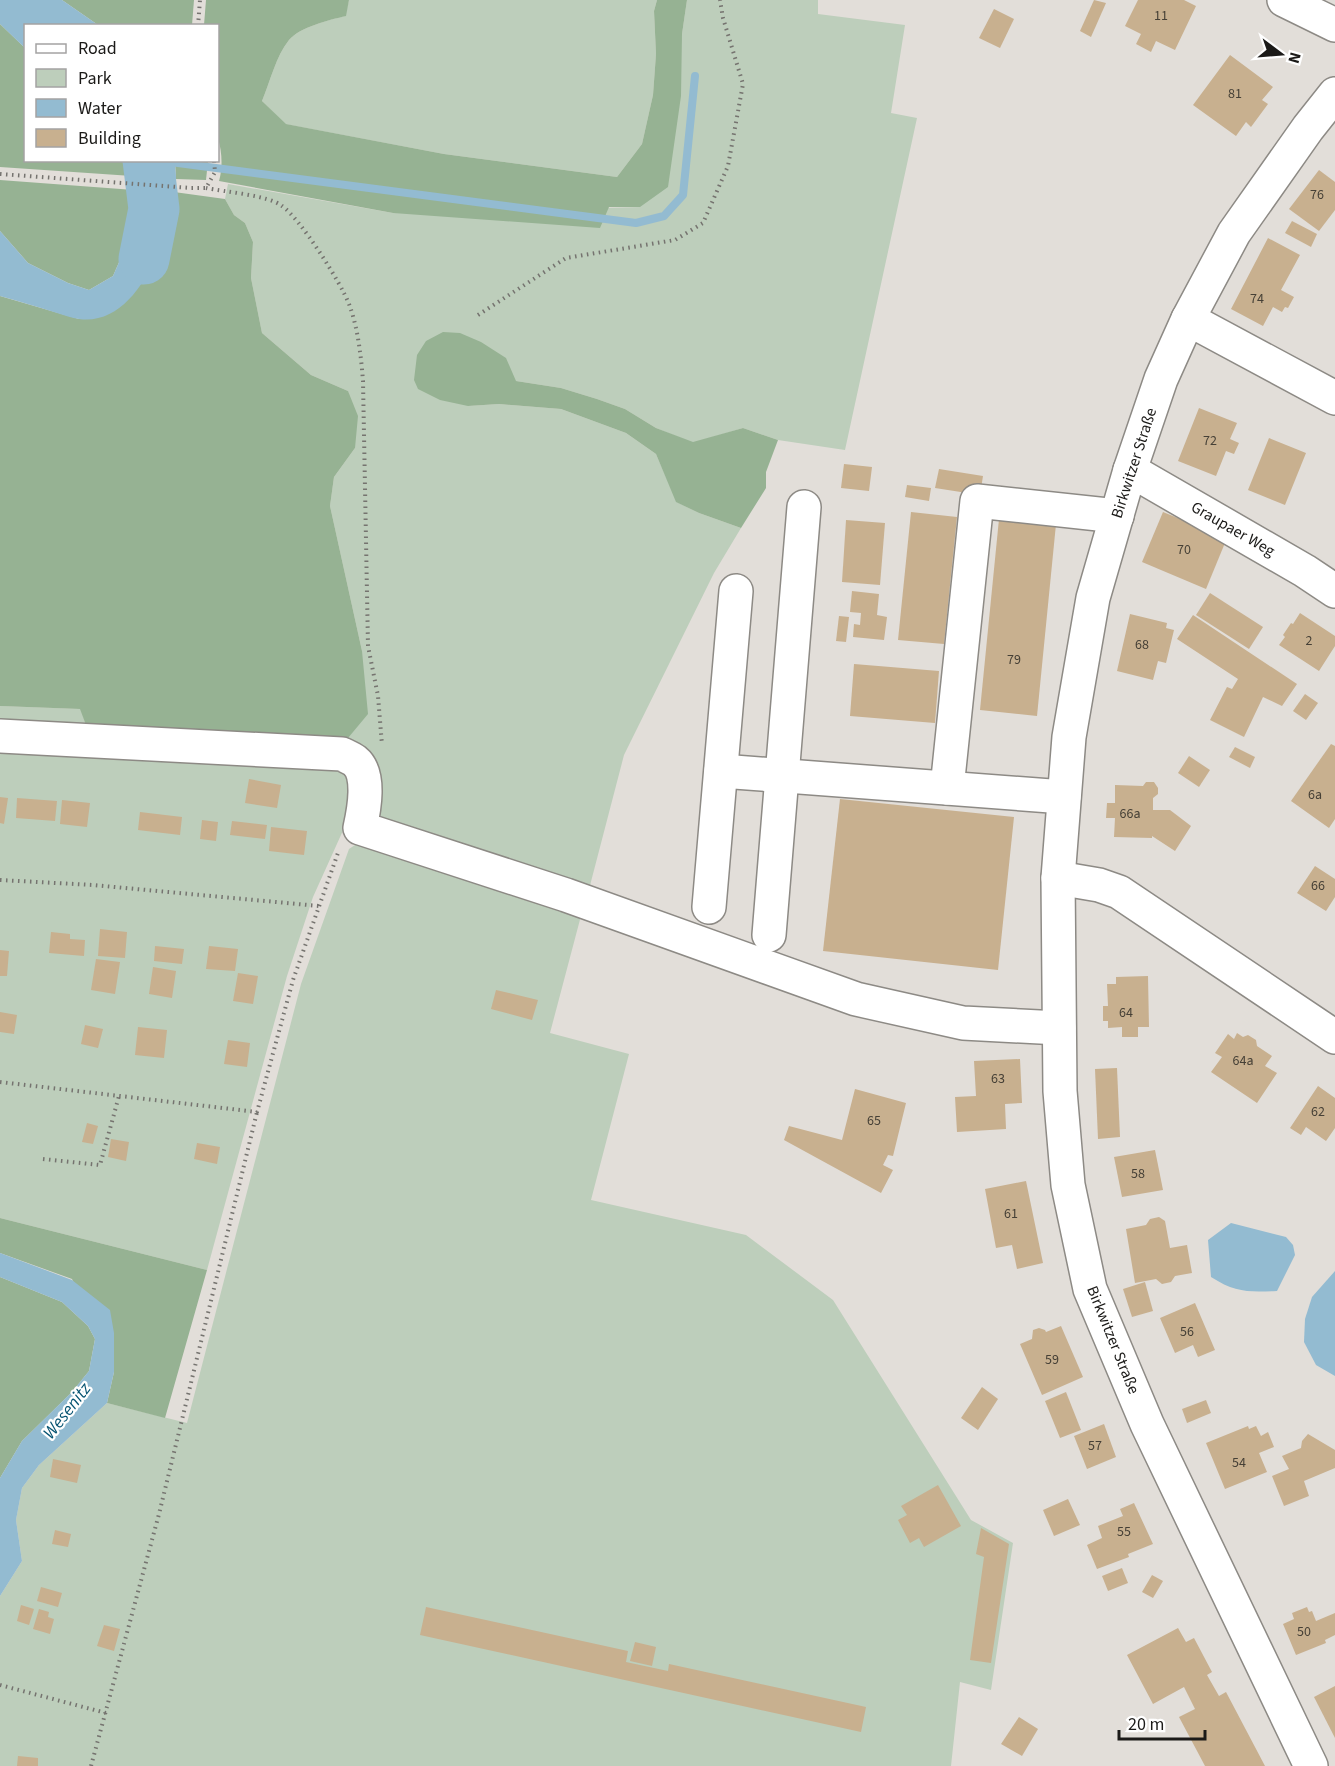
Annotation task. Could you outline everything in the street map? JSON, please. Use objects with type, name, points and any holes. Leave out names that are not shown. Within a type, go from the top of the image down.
[{"type":"street","points":[[1284,0],[1335,25]]},
{"type":"street","name":"Birkwitzer Straße","points":[[1311,1766],[1147,1424],[1090,1289],[1068,1185],[1060,1091],[1058,878],[1069,737],[1093,598],[1130,470],[1161,379],[1188,319],[1234,233],[1308,128],[1335,94]]},
{"type":"street","points":[[1188,319],[1335,398]]},
{"type":"street","name":"Graupaer Weg","points":[[1130,470],[1305,571],[1335,591]]},
{"type":"street","points":[[948,788],[943,749],[977,501],[1117,516]]},
{"type":"street","points":[[769,935],[804,507]]},
{"type":"street","points":[[709,907],[736,591]]},
{"type":"street","points":[[0,736],[342,753],[357,762],[363,774],[365,803],[360,828],[566,895],[856,999],[963,1023],[1059,1028]]},
{"type":"street","points":[[721,771],[1064,797]]},
{"type":"street","points":[[1058,878],[1099,885],[1119,892],[1335,1036]]},
{"type":"path","points":[[198,24],[200,0]]},
{"type":"path","points":[[478,315],[566,258],[675,240],[703,223],[728,166],[743,84],[723,18],[720,0]]},
{"type":"path","points":[[206,188],[215,172],[214,162]]},
{"type":"path","points":[[0,174],[191,189],[206,188],[262,198],[282,205],[305,230],[349,304],[361,351],[368,646],[378,696],[382,752]]},
{"type":"path","points":[[91,1766],[159,1514],[257,1112],[293,980],[342,843],[360,828]]},
{"type":"path","points":[[0,880],[93,885],[319,906]]},
{"type":"path","points":[[0,1082],[257,1112]]},
{"type":"path","points":[[43,1159],[100,1165],[118,1096]]},
{"type":"path","points":[[0,1685],[106,1713]]},
{"type":"green space","points":[[62,0],[194,0],[192,24],[97,24]]},
{"type":"green space","points":[[206,0],[349,0],[346,16],[300,31],[289,40],[280,54],[262,101],[286,124],[444,154],[617,177],[642,144],[653,95],[656,54],[654,11],[657,0],[687,0],[682,34],[681,96],[668,187],[640,207],[609,207],[600,228],[393,213],[219,181],[222,160],[219,144],[219,24],[204,24]]},
{"type":"green space","points":[[349,0],[657,0],[654,11],[656,54],[653,95],[642,144],[617,177],[444,154],[285,124],[262,101],[280,54],[289,40],[300,31],[345,16]]},
{"type":"green space","points":[[687,0],[818,0],[818,14],[905,25],[891,113],[917,118],[845,450],[778,440],[743,428],[693,443],[656,428],[625,409],[597,399],[561,388],[516,381],[468,406],[499,404],[561,409],[626,433],[656,454],[677,502],[699,513],[741,528],[714,573],[624,755],[587,897],[511,863],[373,814],[343,744],[362,651],[330,506],[334,477],[355,448],[348,391],[311,375],[262,333],[251,278],[253,242],[245,223],[234,215],[225,199],[228,184],[393,213],[640,207],[682,34]]},
{"type":"green space","points":[[0,24],[24,47],[24,162],[128,162],[132,176],[0,167]]},
{"type":"green space","points":[[175,162],[208,162],[206,180],[176,179]]},
{"type":"green space","points":[[0,180],[134,190],[135,214],[127,244],[113,276],[89,290],[68,283],[28,263],[0,231]]},
{"type":"green space","points":[[174,192],[225,199],[234,215],[245,223],[253,242],[251,278],[262,333],[311,375],[348,391],[358,416],[355,448],[334,477],[330,506],[362,651],[368,714],[343,744],[89,733],[80,709],[0,706],[0,296],[79,319],[171,216]]},
{"type":"green space","points":[[443,332],[460,333],[481,342],[506,358],[516,381],[561,388],[597,399],[625,409],[656,428],[693,442],[743,428],[778,440],[766,472],[766,488],[741,528],[676,502],[656,454],[626,433],[561,409],[499,404],[468,406],[440,400],[418,389],[414,380],[417,355],[426,341]]},
{"type":"green space","points":[[0,706],[81,709],[89,733],[342,767],[351,777],[350,815],[313,897],[287,976],[207,1270],[0,1218]]},
{"type":"green space","points":[[361,841],[582,912],[550,1033],[629,1054],[591,1200],[746,1235],[833,1300],[971,1520],[1013,1543],[991,1690],[960,1682],[951,1766],[0,1766],[0,1596],[22,1561],[16,1520],[22,1488],[39,1465],[107,1403],[187,1423],[301,984],[349,849]]},
{"type":"green space","points":[[0,1218],[207,1270],[165,1418],[107,1403],[114,1372],[72,1279],[0,1253]]},
{"type":"green space","points":[[0,1277],[62,1302],[88,1326],[95,1339],[89,1371],[72,1392],[22,1441],[0,1478]]},
{"type":"water","points":[[0,0],[62,0],[97,24],[24,24],[24,47],[0,24]]},
{"type":"water","points":[[128,162],[175,162],[176,179],[132,176]]},
{"type":"water","points":[[134,190],[174,192],[171,211],[157,255],[133,294],[118,309],[100,318],[79,319],[0,296],[0,231],[28,263],[68,283],[89,290],[113,276],[127,244],[135,214]]},
{"type":"water","points":[[1231,1223],[1286,1237],[1293,1245],[1295,1255],[1277,1291],[1235,1289],[1211,1277],[1208,1240]]},
{"type":"water","points":[[0,1253],[72,1280],[110,1310],[114,1333],[114,1372],[107,1403],[39,1465],[22,1488],[16,1520],[22,1561],[0,1596],[0,1478],[22,1441],[72,1392],[89,1371],[95,1339],[88,1326],[62,1302],[0,1277]]},
{"type":"water","points":[[1335,1271],[1335,1376],[1316,1365],[1304,1342],[1305,1319],[1312,1297]]},
{"type":"building","points":[[1094,0],[1106,3],[1091,37],[1080,31]]},
{"type":"building","points":[[1138,0],[1184,0],[1196,6],[1175,50],[1156,41],[1151,52],[1136,44],[1141,34],[1125,26]]},
{"type":"building","points":[[994,9],[1014,19],[1000,48],[979,38]]},
{"type":"building","points":[[1230,55],[1273,87],[1262,100],[1268,104],[1251,127],[1246,122],[1236,136],[1193,105]]},
{"type":"building","points":[[1319,170],[1335,182],[1335,210],[1319,231],[1289,209]]},
{"type":"building","points":[[1292,221],[1317,234],[1311,247],[1285,233]]},
{"type":"building","points":[[1268,238],[1300,255],[1281,290],[1294,297],[1288,308],[1285,307],[1282,312],[1273,307],[1263,326],[1231,309]]},
{"type":"building","points":[[1199,408],[1237,423],[1230,439],[1239,443],[1234,454],[1226,451],[1216,476],[1178,461]]},
{"type":"building","points":[[1269,438],[1306,453],[1285,505],[1248,490]]},
{"type":"building","points":[[844,464],[872,467],[869,491],[841,488]]},
{"type":"building","points":[[939,469],[983,476],[980,495],[935,488]]},
{"type":"building","points":[[907,485],[931,488],[929,501],[905,497]]},
{"type":"building","points":[[911,512],[957,517],[944,644],[898,640]]},
{"type":"building","points":[[1163,512],[1227,538],[1206,589],[1142,562]]},
{"type":"building","points":[[999,519],[1056,524],[1037,716],[980,710]]},
{"type":"building","points":[[846,520],[885,523],[880,585],[842,582]]},
{"type":"building","points":[[852,591],[879,594],[877,615],[887,617],[884,640],[853,637],[854,624],[860,625],[861,613],[850,612]]},
{"type":"building","points":[[1210,593],[1263,627],[1249,649],[1196,615]]},
{"type":"building","points":[[1300,613],[1335,636],[1335,646],[1319,671],[1279,645],[1285,637],[1283,635]]},
{"type":"building","points":[[1130,614],[1167,623],[1166,628],[1174,630],[1166,663],[1158,661],[1153,680],[1117,671]]},
{"type":"building","points":[[1193,615],[1297,684],[1282,706],[1263,697],[1244,737],[1210,720],[1227,687],[1232,689],[1238,679],[1177,639]]},
{"type":"building","points":[[839,616],[849,617],[846,642],[836,641]]},
{"type":"building","points":[[854,664],[939,671],[935,723],[850,716]]},
{"type":"building","points":[[1305,694],[1318,703],[1306,720],[1293,711]]},
{"type":"building","points":[[1331,744],[1335,746],[1335,819],[1329,828],[1291,801]]},
{"type":"building","points":[[1235,747],[1255,757],[1250,768],[1229,757]]},
{"type":"building","points":[[1189,756],[1210,770],[1199,787],[1178,773]]},
{"type":"building","points":[[249,779],[281,785],[277,808],[245,803]]},
{"type":"building","points":[[1146,782],[1154,782],[1158,788],[1158,794],[1153,798],[1153,810],[1170,810],[1191,826],[1175,851],[1152,836],[1152,838],[1114,837],[1115,818],[1106,818],[1107,803],[1115,803],[1115,785],[1143,786]]},
{"type":"building","points":[[0,797],[8,798],[4,824],[0,823]]},
{"type":"building","points":[[17,798],[57,801],[55,821],[16,818]]},
{"type":"building","points":[[840,799],[1014,817],[998,970],[823,951]]},
{"type":"building","points":[[62,800],[90,803],[87,827],[60,824]]},
{"type":"building","points":[[140,812],[182,817],[180,835],[138,830]]},
{"type":"building","points":[[202,820],[218,822],[216,841],[200,839]]},
{"type":"building","points":[[232,821],[267,825],[265,839],[230,835]]},
{"type":"building","points":[[271,827],[307,831],[304,855],[269,851]]},
{"type":"building","points":[[1315,866],[1335,879],[1335,897],[1326,911],[1297,893]]},
{"type":"building","points":[[100,929],[127,932],[125,958],[98,956]]},
{"type":"building","points":[[51,932],[70,934],[70,939],[85,940],[84,956],[49,953]]},
{"type":"building","points":[[155,946],[184,949],[182,964],[154,961]]},
{"type":"building","points":[[209,946],[238,949],[235,971],[206,969]]},
{"type":"building","points":[[0,950],[9,951],[7,976],[0,976]]},
{"type":"building","points":[[96,959],[120,962],[115,994],[91,990]]},
{"type":"building","points":[[153,967],[176,971],[172,998],[149,994]]},
{"type":"building","points":[[238,973],[258,976],[253,1004],[233,1001]]},
{"type":"building","points":[[1148,976],[1149,1027],[1138,1027],[1138,1037],[1122,1037],[1122,1027],[1108,1028],[1108,1021],[1103,1021],[1103,1006],[1108,1006],[1107,984],[1116,984],[1116,977]]},
{"type":"building","points":[[496,990],[538,1000],[532,1020],[491,1009]]},
{"type":"building","points":[[0,1012],[17,1015],[14,1034],[0,1032]]},
{"type":"building","points":[[85,1025],[103,1029],[98,1048],[81,1044]]},
{"type":"building","points":[[138,1027],[167,1030],[164,1058],[135,1055]]},
{"type":"building","points":[[1237,1033],[1243,1037],[1248,1035],[1256,1040],[1257,1046],[1272,1056],[1265,1066],[1277,1073],[1257,1103],[1211,1072],[1222,1057],[1215,1053],[1228,1034],[1234,1039]]},
{"type":"building","points":[[228,1040],[250,1043],[247,1067],[224,1064]]},
{"type":"building","points":[[1020,1059],[1022,1103],[1005,1104],[1006,1129],[957,1132],[955,1097],[976,1096],[974,1061]]},
{"type":"building","points":[[1117,1068],[1120,1137],[1098,1139],[1095,1069]]},
{"type":"building","points":[[1318,1086],[1335,1098],[1335,1128],[1326,1141],[1306,1127],[1301,1135],[1290,1128]]},
{"type":"building","points":[[855,1089],[906,1103],[893,1156],[888,1155],[883,1165],[893,1170],[881,1193],[784,1140],[789,1126],[842,1140]]},
{"type":"building","points":[[87,1123],[98,1126],[93,1144],[82,1142]]},
{"type":"building","points":[[111,1139],[129,1142],[126,1161],[108,1157]]},
{"type":"building","points":[[197,1143],[220,1147],[217,1164],[194,1159]]},
{"type":"building","points":[[1155,1150],[1163,1190],[1122,1197],[1114,1157]]},
{"type":"building","points":[[1026,1181],[1043,1263],[1017,1269],[1012,1245],[996,1248],[985,1189]]},
{"type":"building","points":[[1159,1217],[1165,1221],[1170,1248],[1187,1245],[1192,1273],[1175,1276],[1171,1282],[1162,1284],[1156,1279],[1135,1283],[1126,1229],[1146,1225],[1150,1219]]},
{"type":"building","points":[[1145,1282],[1153,1311],[1132,1317],[1123,1289]]},
{"type":"building","points":[[1195,1303],[1215,1350],[1198,1357],[1193,1345],[1175,1353],[1160,1318]]},
{"type":"building","points":[[1061,1326],[1083,1377],[1042,1395],[1020,1344],[1032,1339],[1033,1330],[1039,1328],[1046,1332]]},
{"type":"building","points":[[982,1387],[998,1399],[978,1430],[961,1418]]},
{"type":"building","points":[[1066,1392],[1081,1430],[1060,1438],[1045,1401]]},
{"type":"building","points":[[1206,1400],[1211,1413],[1187,1423],[1182,1409]]},
{"type":"building","points":[[1104,1424],[1116,1457],[1087,1469],[1074,1436]]},
{"type":"building","points":[[1248,1426],[1249,1429],[1256,1426],[1261,1436],[1268,1432],[1274,1447],[1259,1453],[1267,1472],[1225,1489],[1206,1443]]},
{"type":"building","points":[[1308,1434],[1335,1450],[1335,1468],[1304,1481],[1309,1496],[1284,1506],[1272,1476],[1289,1469],[1282,1456],[1301,1448],[1302,1441]]},
{"type":"building","points":[[53,1459],[81,1465],[77,1483],[50,1477]]},
{"type":"building","points":[[938,1485],[961,1526],[924,1547],[919,1538],[910,1543],[898,1520],[907,1515],[901,1506]]},
{"type":"building","points":[[1068,1499],[1080,1525],[1054,1536],[1043,1510]]},
{"type":"building","points":[[1134,1503],[1153,1544],[1128,1554],[1129,1557],[1097,1569],[1087,1545],[1102,1538],[1098,1526],[1123,1516],[1120,1509]]},
{"type":"building","points":[[981,1528],[1009,1544],[991,1663],[970,1660],[984,1557],[976,1554]]},
{"type":"building","points":[[55,1530],[71,1534],[68,1547],[52,1544]]},
{"type":"building","points":[[1122,1568],[1128,1583],[1108,1591],[1102,1576]]},
{"type":"building","points":[[1152,1575],[1163,1581],[1153,1598],[1142,1592]]},
{"type":"building","points":[[41,1587],[62,1593],[58,1607],[37,1601]]},
{"type":"building","points":[[21,1605],[34,1609],[29,1625],[17,1621]]},
{"type":"building","points":[[426,1607],[628,1651],[626,1662],[668,1671],[669,1664],[866,1707],[861,1732],[420,1635]]},
{"type":"building","points":[[1307,1607],[1309,1612],[1312,1611],[1316,1621],[1335,1613],[1335,1635],[1325,1640],[1326,1643],[1296,1655],[1283,1624],[1294,1619],[1292,1613]]},
{"type":"building","points":[[39,1609],[49,1612],[48,1617],[54,1619],[50,1634],[33,1629]]},
{"type":"building","points":[[104,1625],[120,1629],[114,1651],[97,1646]]},
{"type":"building","points":[[1178,1628],[1186,1642],[1194,1638],[1212,1672],[1207,1675],[1219,1696],[1226,1692],[1265,1766],[1205,1766],[1179,1717],[1195,1709],[1184,1687],[1153,1704],[1127,1655]]},
{"type":"building","points":[[635,1642],[656,1647],[652,1666],[630,1661]]},
{"type":"building","points":[[1335,1686],[1335,1738],[1314,1697]]},
{"type":"building","points":[[1019,1717],[1038,1729],[1022,1756],[1001,1744]]},
{"type":"building","points":[[18,1756],[38,1758],[38,1766],[17,1766]]},
{"type":"waterway","points":[[170,162],[636,223],[664,216],[683,195],[695,76]]},
{"type":"waterway","name":"Wesenitz","points":[[144,259],[154,209],[148,162]]}]
